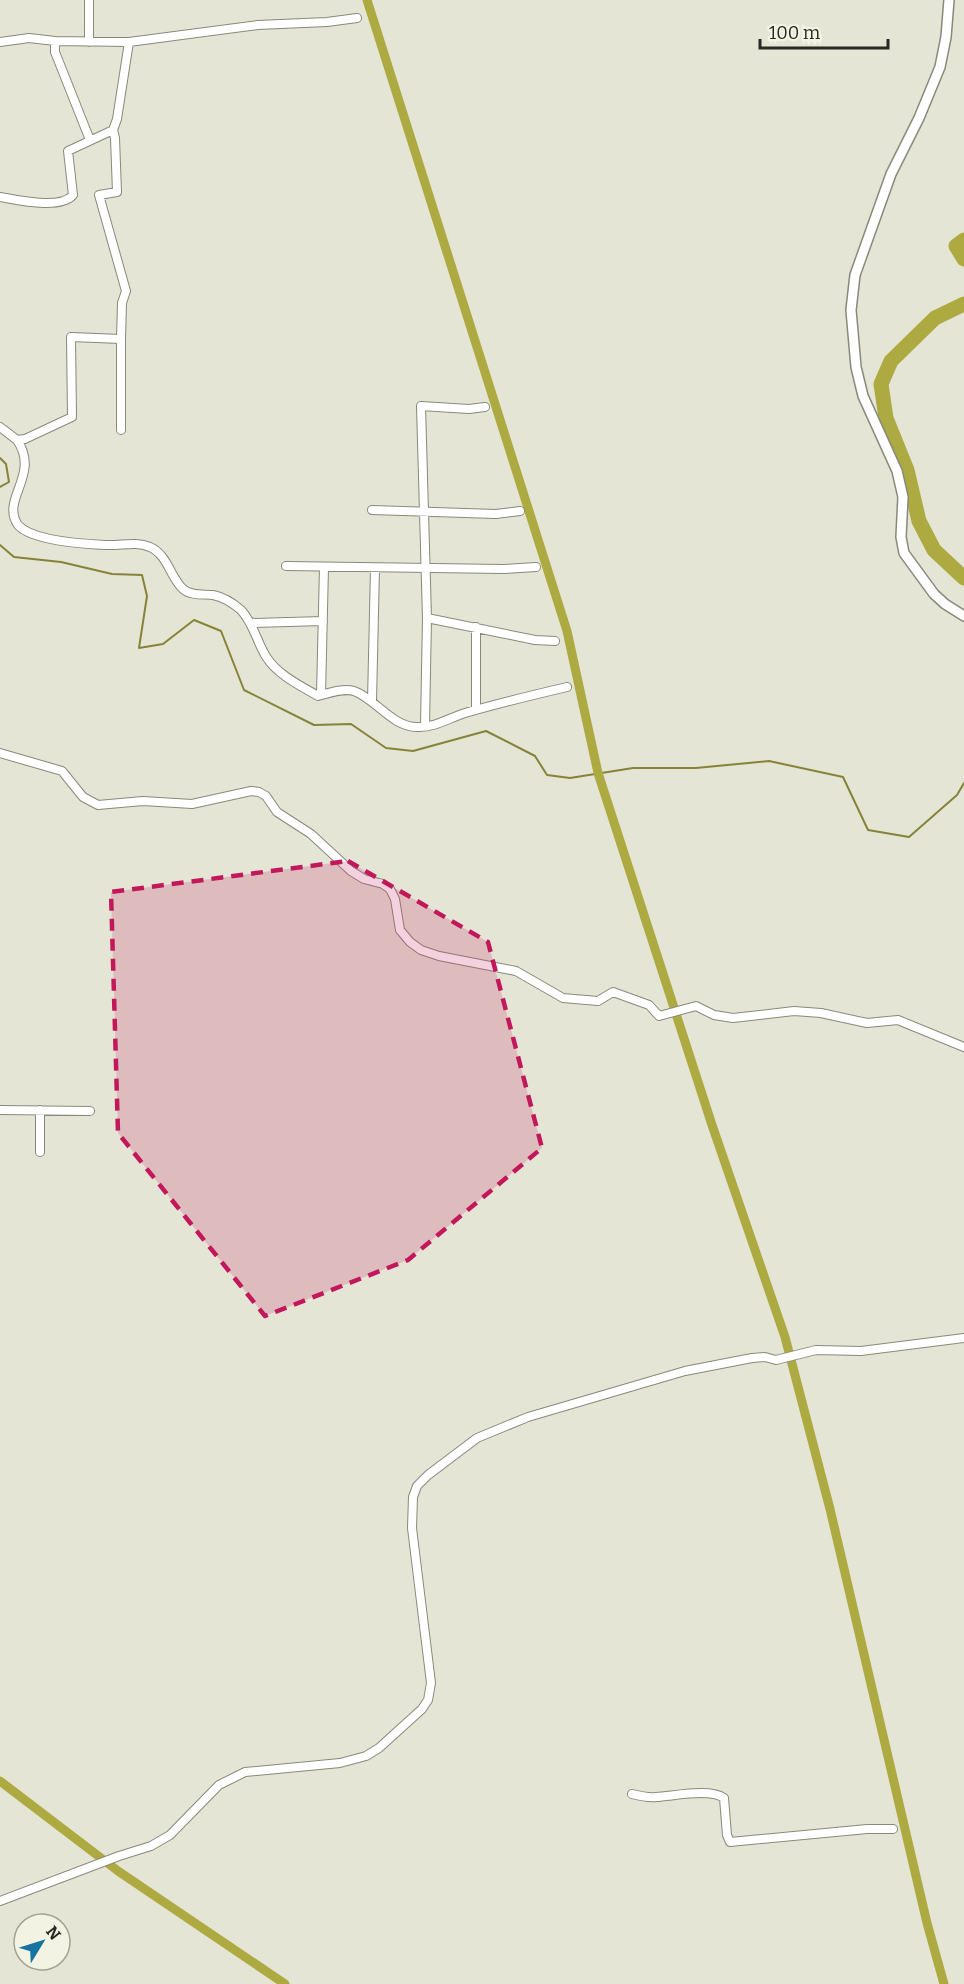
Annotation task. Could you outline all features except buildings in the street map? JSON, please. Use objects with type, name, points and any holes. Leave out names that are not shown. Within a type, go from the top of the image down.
[{"type":"street","points":[[89,0],[89,42]]},
{"type":"street","points":[[949,0],[946,37],[940,67],[891,174],[855,274],[851,310],[856,367],[863,396],[897,471],[903,497],[901,537],[904,553],[934,594],[964,616]]},
{"type":"street","points":[[0,42],[29,38],[55,41],[129,42],[258,25],[317,23],[357,18]]},
{"type":"street","points":[[55,41],[55,52],[90,140]]},
{"type":"street","points":[[121,430],[122,303],[126,291],[99,195],[117,192],[113,130],[117,119],[129,42]]},
{"type":"street","points":[[0,197],[41,203],[69,199],[73,195],[73,186],[68,151],[113,130]]},
{"type":"street","points":[[17,440],[25,439],[72,417],[71,337],[121,339]]},
{"type":"street","points":[[425,726],[427,618],[421,406],[469,409],[485,407]]},
{"type":"street","points":[[0,427],[17,440],[24,451],[25,465],[11,508],[17,524],[25,531],[44,537],[71,541],[108,545],[133,543],[149,547],[165,561],[176,583],[186,592],[216,596],[242,611],[268,659],[301,686],[318,696],[337,691],[352,691],[372,701],[402,723],[415,727],[434,725],[476,710],[567,687]]},
{"type":"street","points":[[372,510],[496,514],[520,511]]},
{"type":"street","points":[[286,566],[504,569],[536,567]]},
{"type":"street","points":[[321,695],[324,567]]},
{"type":"street","points":[[372,701],[375,568]]},
{"type":"street","points":[[427,618],[535,640],[555,641]]},
{"type":"street","points":[[250,623],[323,621]]},
{"type":"street","points":[[476,627],[476,710]]},
{"type":"street","points":[[0,753],[62,771],[83,797],[98,805],[143,801],[192,804],[251,791],[259,792],[266,796],[282,817],[311,834],[351,871],[390,889],[395,899],[400,930],[421,950],[439,956],[516,971],[563,998],[598,1001],[612,992],[649,1005],[659,1016],[696,1005],[714,1015],[733,1018],[794,1011],[821,1013],[867,1023],[898,1020],[964,1047]]},
{"type":"street","points":[[0,1110],[90,1111]]},
{"type":"street","points":[[40,1110],[40,1152]]},
{"type":"street","points":[[0,1901],[151,1846],[171,1835],[219,1785],[245,1772],[340,1763],[366,1756],[379,1748],[422,1709],[428,1700],[431,1683],[412,1528],[412,1504],[417,1486],[447,1459],[489,1432],[549,1410],[685,1371],[760,1357],[782,1359],[812,1351],[861,1351],[964,1338]]},
{"type":"street","points":[[632,1794],[654,1798],[712,1793],[722,1795],[730,1842],[893,1829]]},
{"type":"highlighted area","points":[[348,861],[488,942],[542,1148],[408,1260],[265,1316],[118,1133],[111,892]]},
{"type":"waterway","points":[[367,0],[567,631],[598,773],[712,1125],[785,1337],[830,1509],[927,1923],[944,1984]]},
{"type":"waterway","points":[[964,240],[956,246],[964,259]]},
{"type":"waterway","points":[[964,304],[935,318],[891,361],[881,384],[886,418],[907,470],[919,521],[934,550],[964,578]]},
{"type":"waterway","points":[[0,458],[6,464],[9,482],[0,487]]},
{"type":"waterway","points":[[0,545],[14,557],[61,562],[112,574],[142,575],[147,596],[139,648],[163,644],[194,620],[221,631],[244,690],[314,725],[351,724],[386,748],[413,751],[486,731],[535,756],[547,775],[570,778],[633,768],[696,768],[769,761],[843,777],[868,830],[909,837],[957,795],[964,783]]},
{"type":"waterway","points":[[0,1781],[118,1871],[285,1984]]}]
